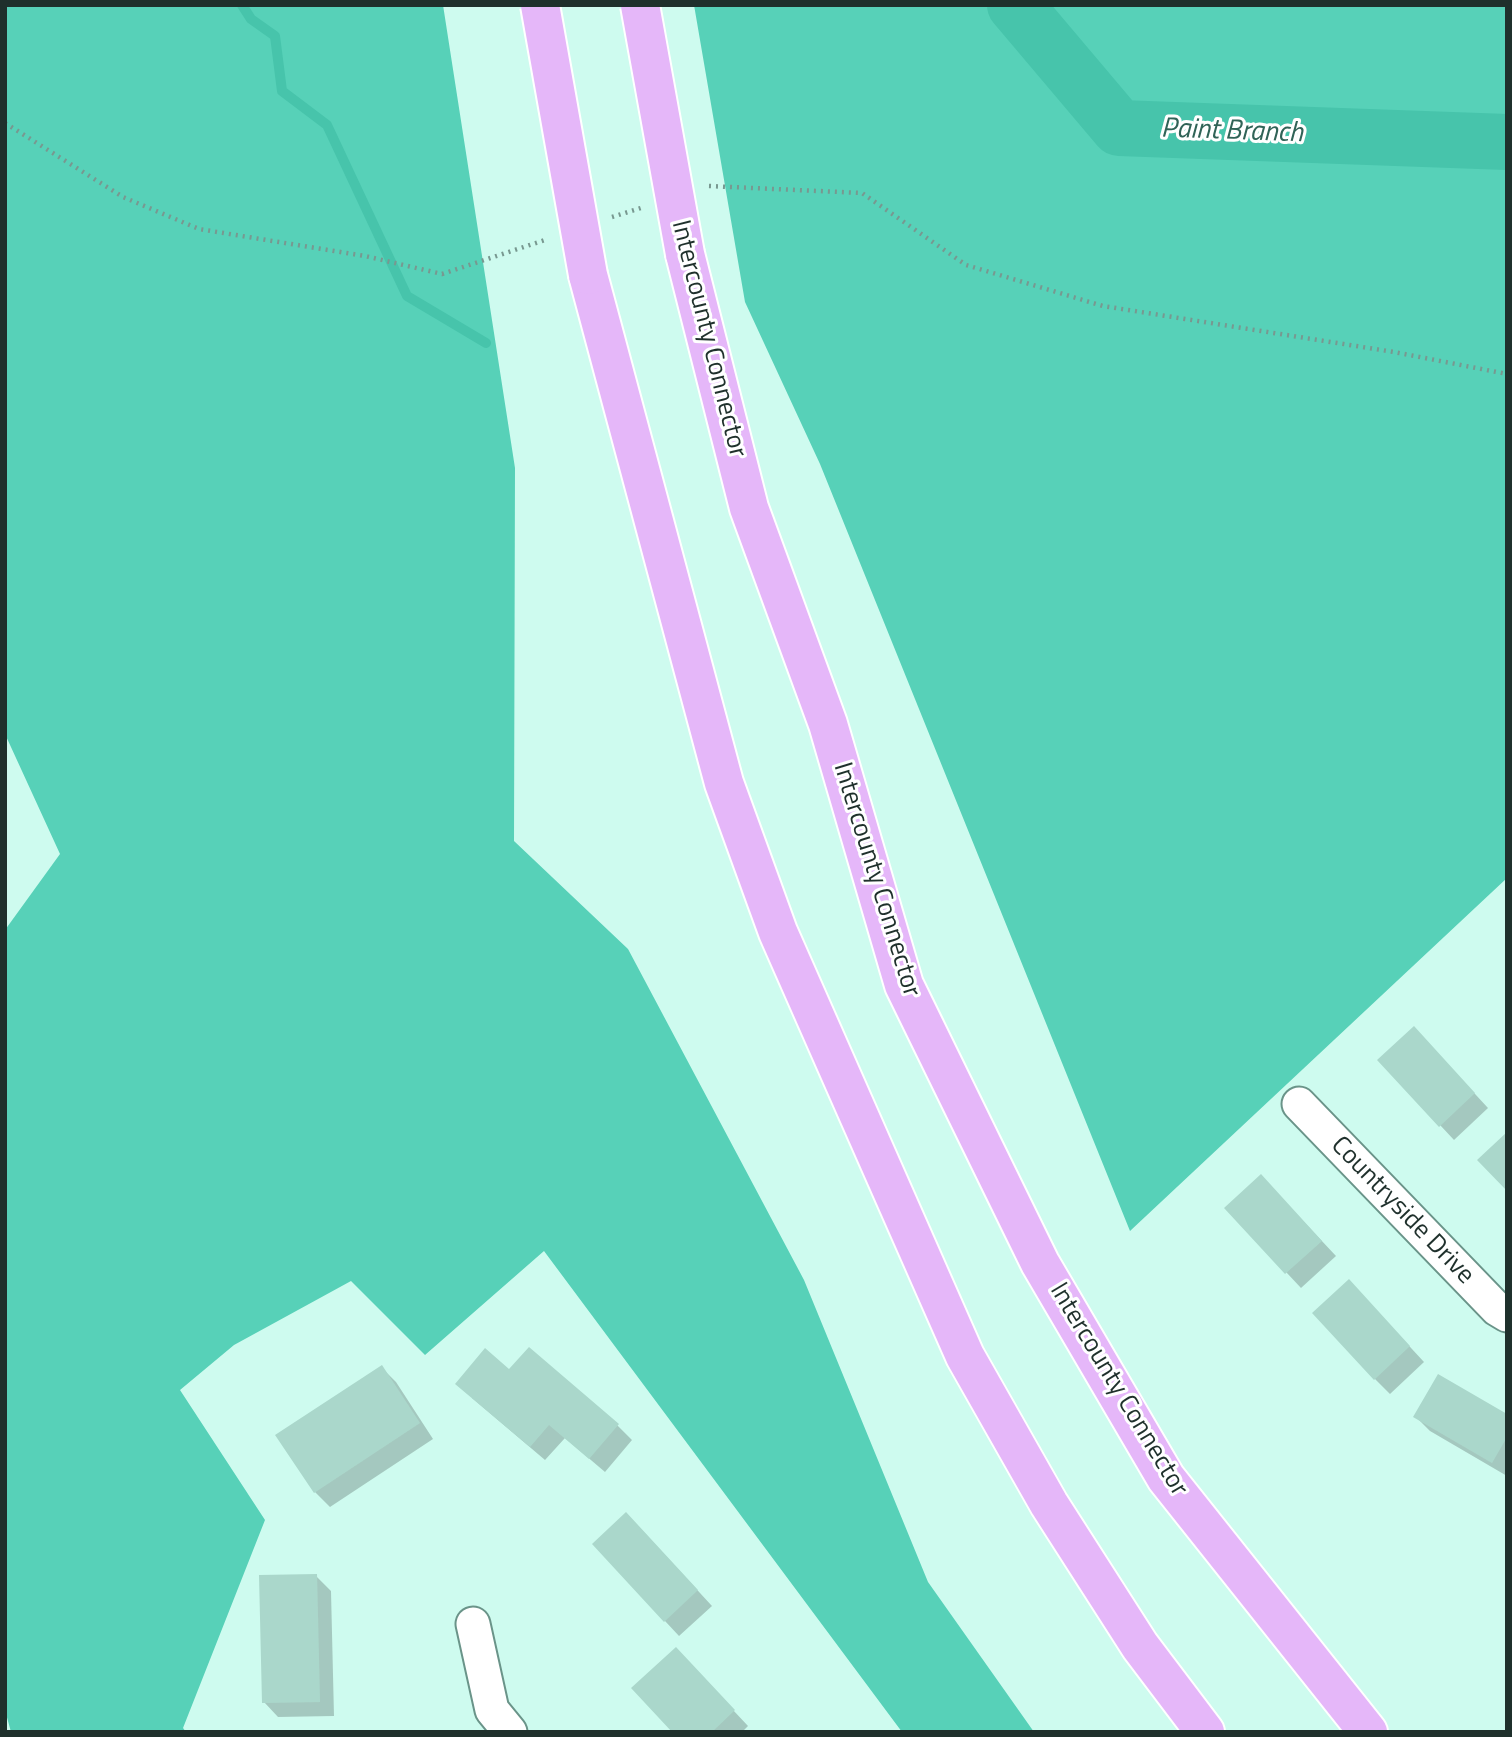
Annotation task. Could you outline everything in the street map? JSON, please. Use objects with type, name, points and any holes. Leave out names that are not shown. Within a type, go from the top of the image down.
[{"type":"highway","points":[[541,5],[588,275],[724,783],[778,932],[965,1356],[1056,1515],[1140,1646],[1205,1732]]},
{"type":"highway","name":"Intercounty Connector","points":[[640,5],[685,254],[749,508],[828,724],[904,985],[1040,1263],[1166,1478],[1368,1732]]},
{"type":"street","name":"Countryside Drive","points":[[1299,1104],[1497,1309],[1507,1315]]},
{"type":"street","points":[[472,1624],[492,1710],[510,1732]]},
{"type":"path","points":[[5,123],[122,197],[199,229],[365,256],[442,274],[561,234]]},
{"type":"path","points":[[706,186],[862,193],[967,265],[1103,306],[1394,352],[1507,374]]},
{"type":"path","points":[[601,221],[653,204]]},
{"type":"green space","points":[[5,5],[443,5],[515,468],[514,841],[628,949],[804,1280],[928,1582],[1034,1732],[902,1732],[544,1251],[425,1355],[351,1281],[234,1345],[180,1390],[265,1520],[183,1728],[186,1732],[11,1732],[5,1710],[5,930],[60,854],[5,734]]},
{"type":"green space","points":[[694,5],[1507,5],[1507,878],[1130,1231],[820,464],[745,302]]},
{"type":"building","points":[[1414,1026],[1475,1093],[1439,1127],[1377,1060]]},
{"type":"building","points":[[1507,1132],[1507,1191],[1477,1160]]},
{"type":"building","points":[[1261,1174],[1322,1241],[1285,1274],[1224,1208]]},
{"type":"building","points":[[1349,1279],[1410,1346],[1374,1380],[1312,1313]]},
{"type":"building","points":[[529,1347],[619,1424],[589,1459],[549,1425],[530,1447],[455,1384],[485,1348],[509,1369]]},
{"type":"building","points":[[382,1365],[420,1423],[314,1493],[275,1435]]},
{"type":"building","points":[[1438,1374],[1507,1414],[1507,1437],[1492,1463],[1413,1417]]},
{"type":"building","points":[[626,1512],[698,1590],[664,1622],[592,1544]]},
{"type":"building","points":[[317,1574],[320,1702],[262,1703],[259,1575]]},
{"type":"building","points":[[676,1647],[735,1710],[712,1732],[672,1732],[631,1688]]},
{"type":"waterway","points":[[242,5],[251,19],[275,36],[282,91],[327,125],[407,296],[486,343]]},
{"type":"waterway","name":"Paint Branch","points":[[1015,5],[1119,128],[1507,142]]}]
